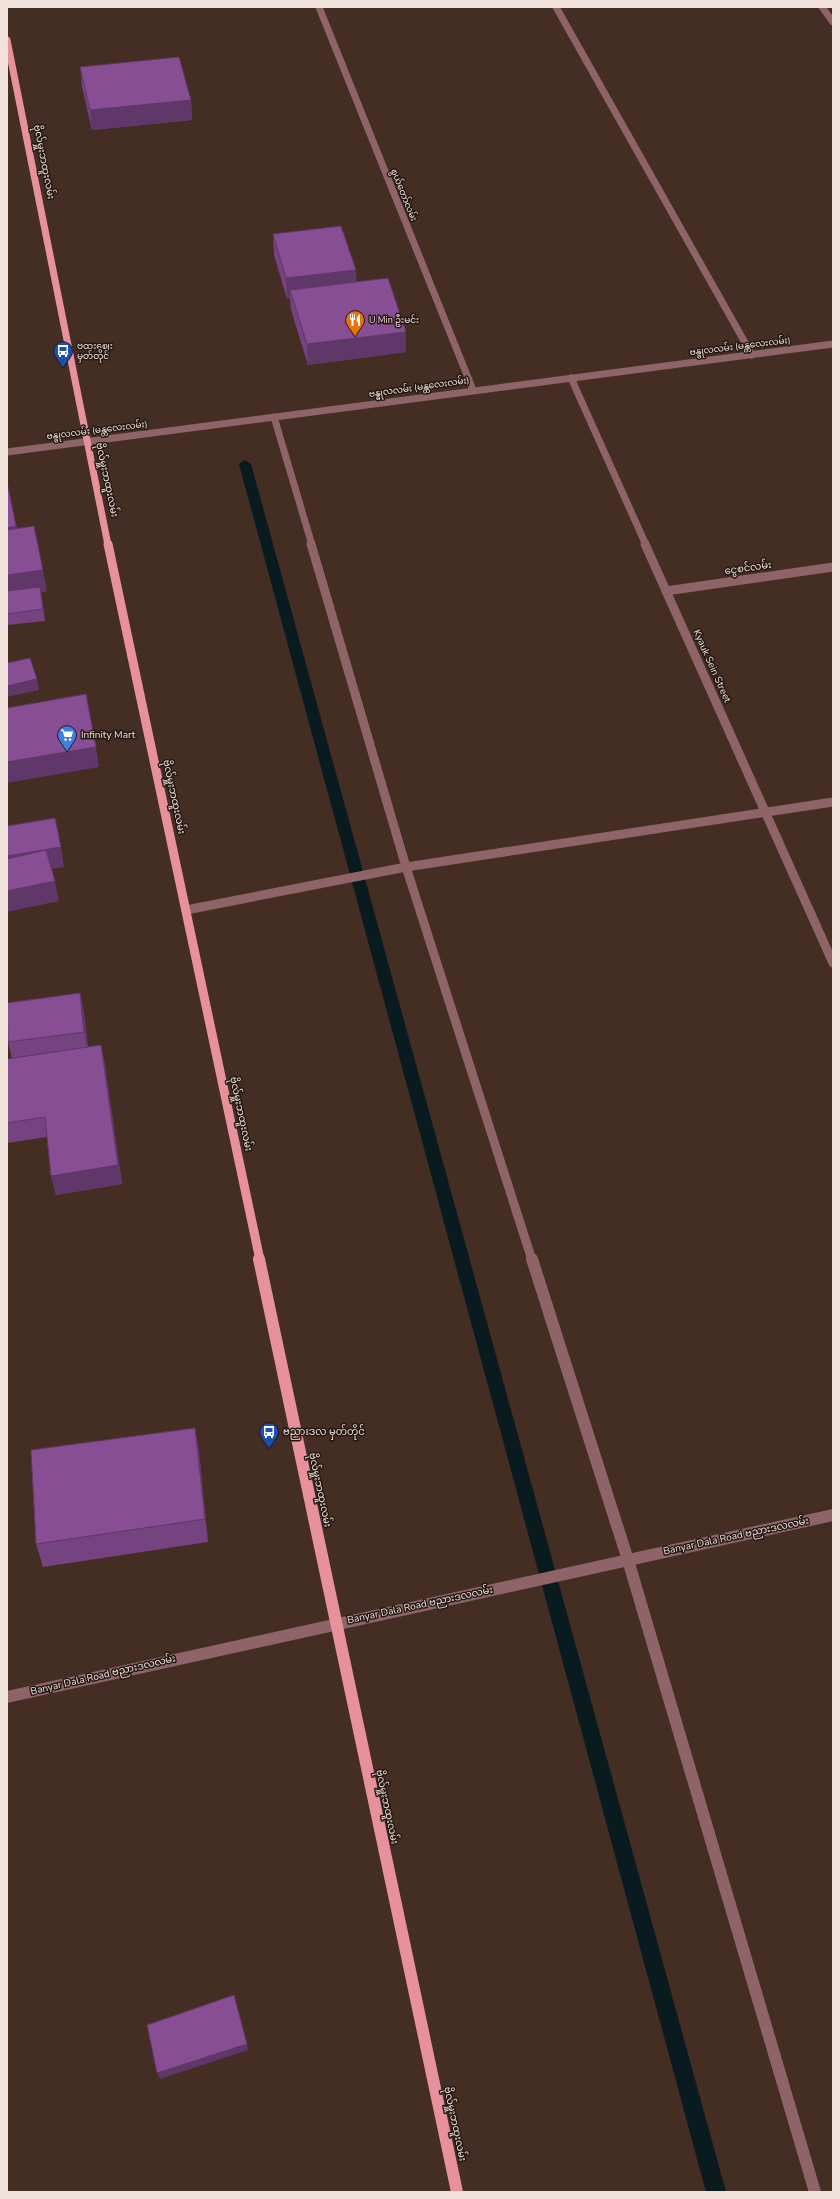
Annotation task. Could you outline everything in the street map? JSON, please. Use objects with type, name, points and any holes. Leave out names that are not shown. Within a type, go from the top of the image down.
[{"type":"main road","name":"ဗိုလ်မှူးဘထူးလမ်း","points":[[7,40],[86,441],[457,2192]]},
{"type":"street","name":"စွယ်တော်လမ်း","points":[[319,7],[473,390]]},
{"type":"street","points":[[556,7],[752,354]]},
{"type":"street","points":[[822,7],[833,22]]},
{"type":"street","name":"ဗန္ဓုလလမ်း (မန္တလေးလမ်း)","points":[[7,452],[833,344]]},
{"type":"street","name":"Kyauk Sein Street","points":[[571,378],[833,963]]},
{"type":"street","points":[[274,417],[406,868],[628,1560],[815,2192]]},
{"type":"street","name":"ငွေစင်လမ်း","points":[[666,591],[833,567]]},
{"type":"street","points":[[186,910],[384,871],[833,802]]},
{"type":"street","name":"Banyar Dala Road ဗညားဒလလမ်း","points":[[7,1697],[336,1622],[833,1515]]},
{"type":"building","points":[[179,57],[191,100],[90,110],[80,67]]},
{"type":"building","points":[[341,226],[356,270],[286,278],[273,234]]},
{"type":"building","points":[[388,278],[406,332],[307,344],[290,290]]},
{"type":"building","points":[[7,482],[16,526],[7,528]]},
{"type":"building","points":[[34,526],[43,570],[7,575],[7,530]]},
{"type":"building","points":[[40,587],[43,609],[7,614],[7,591]]},
{"type":"building","points":[[30,658],[37,679],[7,686],[7,663]]},
{"type":"building","points":[[86,694],[96,747],[7,762],[7,708]]},
{"type":"building","points":[[55,818],[61,847],[7,856],[7,826]]},
{"type":"building","points":[[46,850],[55,881],[7,891],[7,859]]},
{"type":"building","points":[[80,993],[84,1032],[8,1042],[7,1003]]},
{"type":"building","points":[[101,1045],[118,1165],[51,1176],[45,1117],[7,1123],[7,1059]]},
{"type":"building","points":[[195,1428],[205,1519],[36,1544],[31,1450]]},
{"type":"building","points":[[234,1995],[247,2044],[157,2073],[147,2025]]},
{"type":"waterway","points":[[245,464],[716,2192]]},
{"type":"place","name":"U Min ဦးမင်း","points":[[355,337]]},
{"type":"place","name":"ဗထူးဈေး မှတ်တိုင်","points":[[63,368]]},
{"type":"place","name":"Infinity Mart","points":[[67,752]]},
{"type":"place","name":"ဗညားဒလ မှတ်တိုင်","points":[[269,1449]]}]
